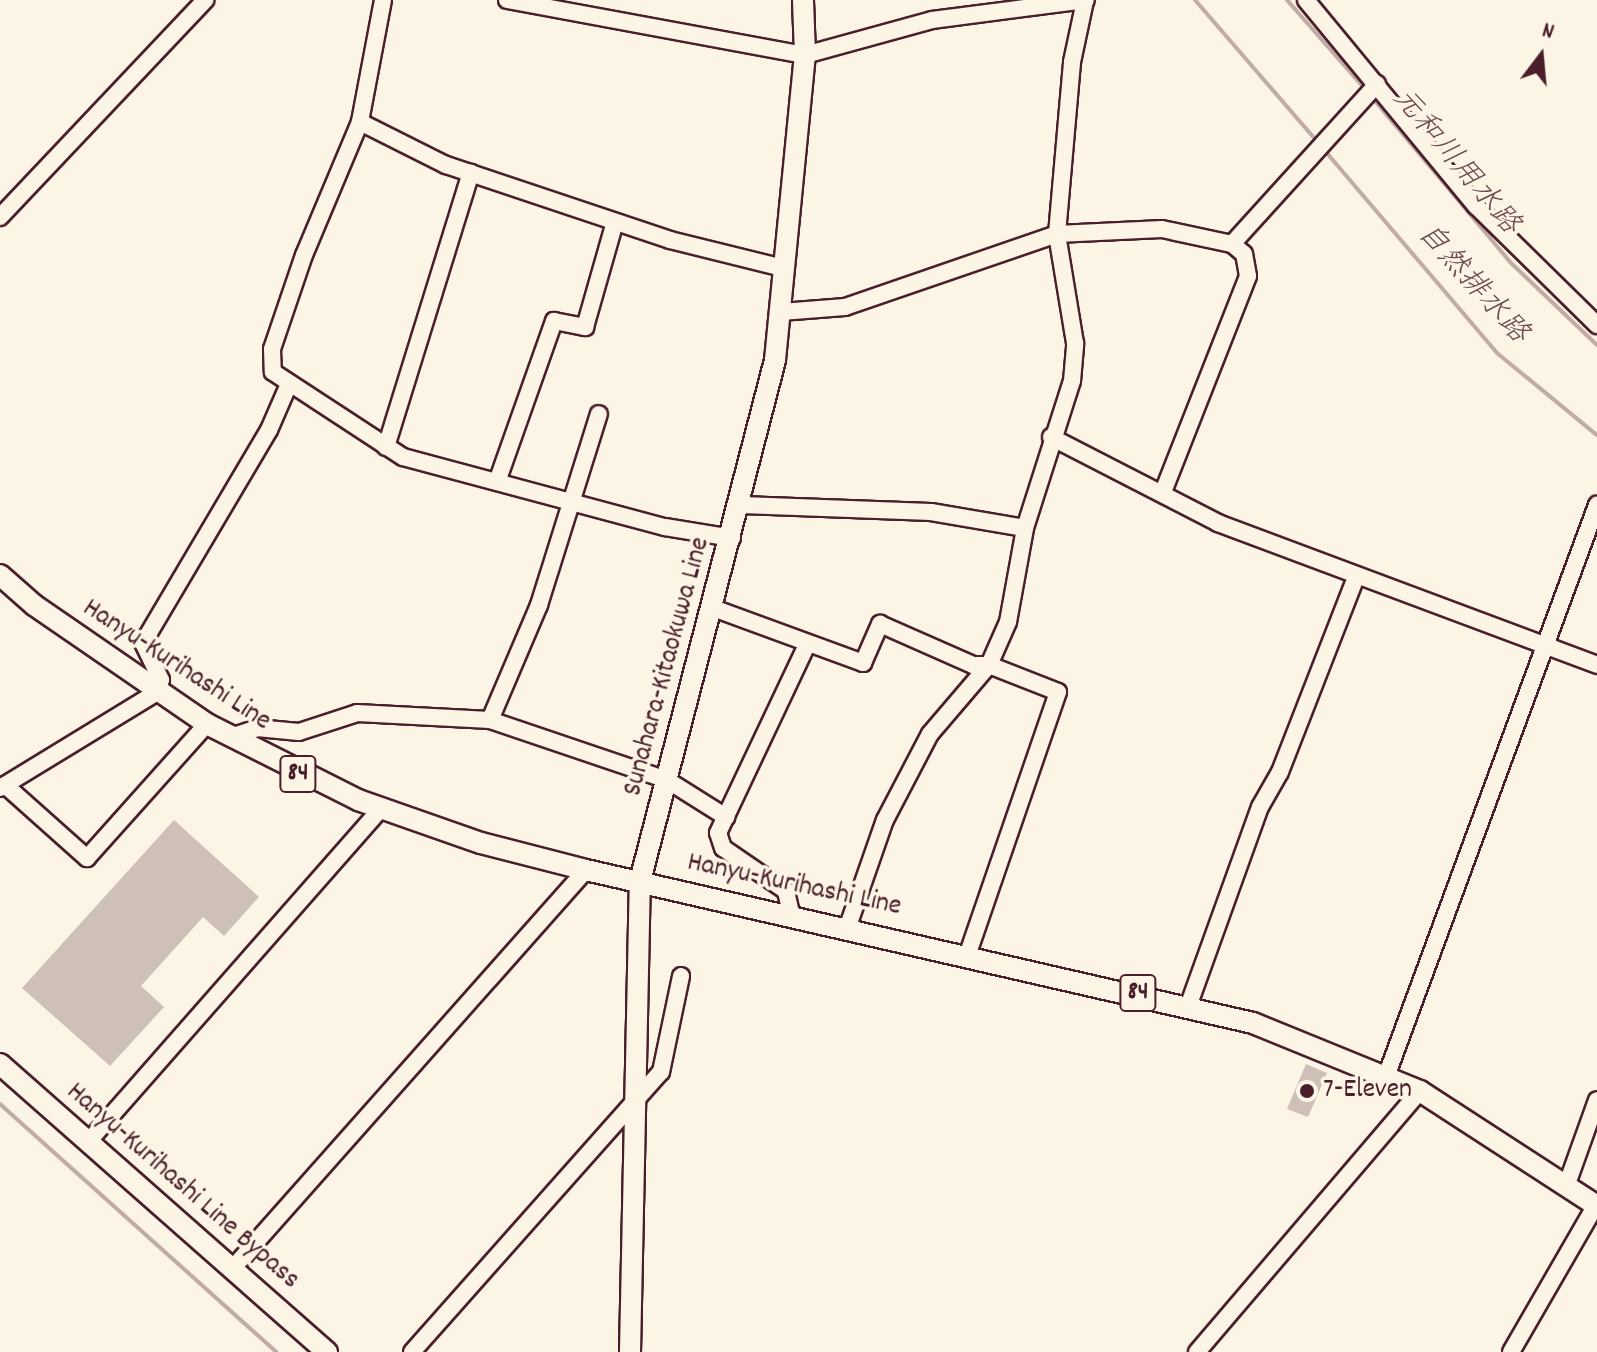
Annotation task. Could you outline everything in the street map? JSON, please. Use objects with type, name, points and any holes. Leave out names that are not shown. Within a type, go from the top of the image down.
[{"type":"main road","name":"Sunahara-Kitaokuwa Line","points":[[630,1352],[640,881],[742,505],[781,312],[805,55],[803,0]]},
{"type":"main road","name":"Hanyu-Kurihashi Line","points":[[0,575],[157,692],[207,724],[381,809],[586,870],[791,913],[1189,1004],[1387,1074],[1420,1091],[1567,1184],[1596,1206]]},
{"type":"main road","name":"Hanyu-Kurihashi Line Bypass","points":[[0,1064],[327,1352]]},
{"type":"street","points":[[0,217],[205,0]]},
{"type":"street","points":[[383,0],[360,122],[337,167],[272,349],[273,372],[386,447],[570,502],[732,538]]},
{"type":"street","points":[[507,0],[805,55],[944,18],[1086,0],[1072,62],[1057,234],[1075,343],[1072,381],[1051,437],[1025,528],[1008,622],[989,665],[924,746],[885,820],[848,926]]},
{"type":"street","points":[[1306,0],[1476,206],[1597,325]]},
{"type":"street","points":[[1232,244],[1377,84]]},
{"type":"street","points":[[360,122],[471,173],[615,222],[783,268]]},
{"type":"street","points":[[386,447],[471,173]]},
{"type":"street","points":[[497,482],[554,321],[585,327],[615,222]]},
{"type":"street","points":[[781,312],[845,307],[1057,234],[1109,227],[1162,229],[1232,244],[1244,254],[1248,276],[1163,492]]},
{"type":"street","points":[[207,724],[87,858],[3,786],[157,692],[161,680],[143,643],[269,430],[289,384]]},
{"type":"street","points":[[490,720],[539,605],[599,414]]},
{"type":"street","points":[[1051,437],[1218,523],[1597,665]]},
{"type":"street","points":[[742,505],[931,512],[1025,528]]},
{"type":"street","points":[[1387,1074],[1597,505]]},
{"type":"street","points":[[1189,1004],[1260,807],[1280,772],[1356,577]]},
{"type":"street","points":[[713,608],[863,663],[880,624],[973,665],[989,665],[1058,692],[968,953]]},
{"type":"street","points":[[791,913],[786,891],[718,841],[726,817],[808,643]]},
{"type":"street","points":[[230,737],[257,728],[299,732],[357,713],[490,720],[667,780],[726,817]]},
{"type":"street","points":[[88,1142],[381,809]]},
{"type":"street","points":[[232,1269],[586,870]]},
{"type":"street","points":[[412,1352],[664,1064],[681,976]]},
{"type":"street","points":[[1197,1352],[1420,1091]]},
{"type":"street","points":[[1567,1184],[1597,1100]]},
{"type":"street","points":[[1511,1352],[1596,1206]]},
{"type":"building","points":[[174,820],[259,897],[224,936],[203,917],[141,986],[164,1007],[110,1066],[22,988]]},
{"type":"building","name":"7-Eleven","points":[[1306,1064],[1327,1073],[1308,1117],[1287,1109]]},
{"type":"waterway","name":"自然排水路","points":[[1195,0],[1316,140]]},
{"type":"waterway","name":"元和川用水路","points":[[1287,0],[1365,89]]},
{"type":"waterway","name":"元和川用水路","points":[[1370,95],[1510,262],[1597,345]]},
{"type":"waterway","name":"自然排水路","points":[[1326,152],[1497,353],[1597,435]]},
{"type":"waterway","points":[[0,1104],[276,1352]]},
{"type":"place","name":"7-Eleven","points":[[1307,1091]]}]
